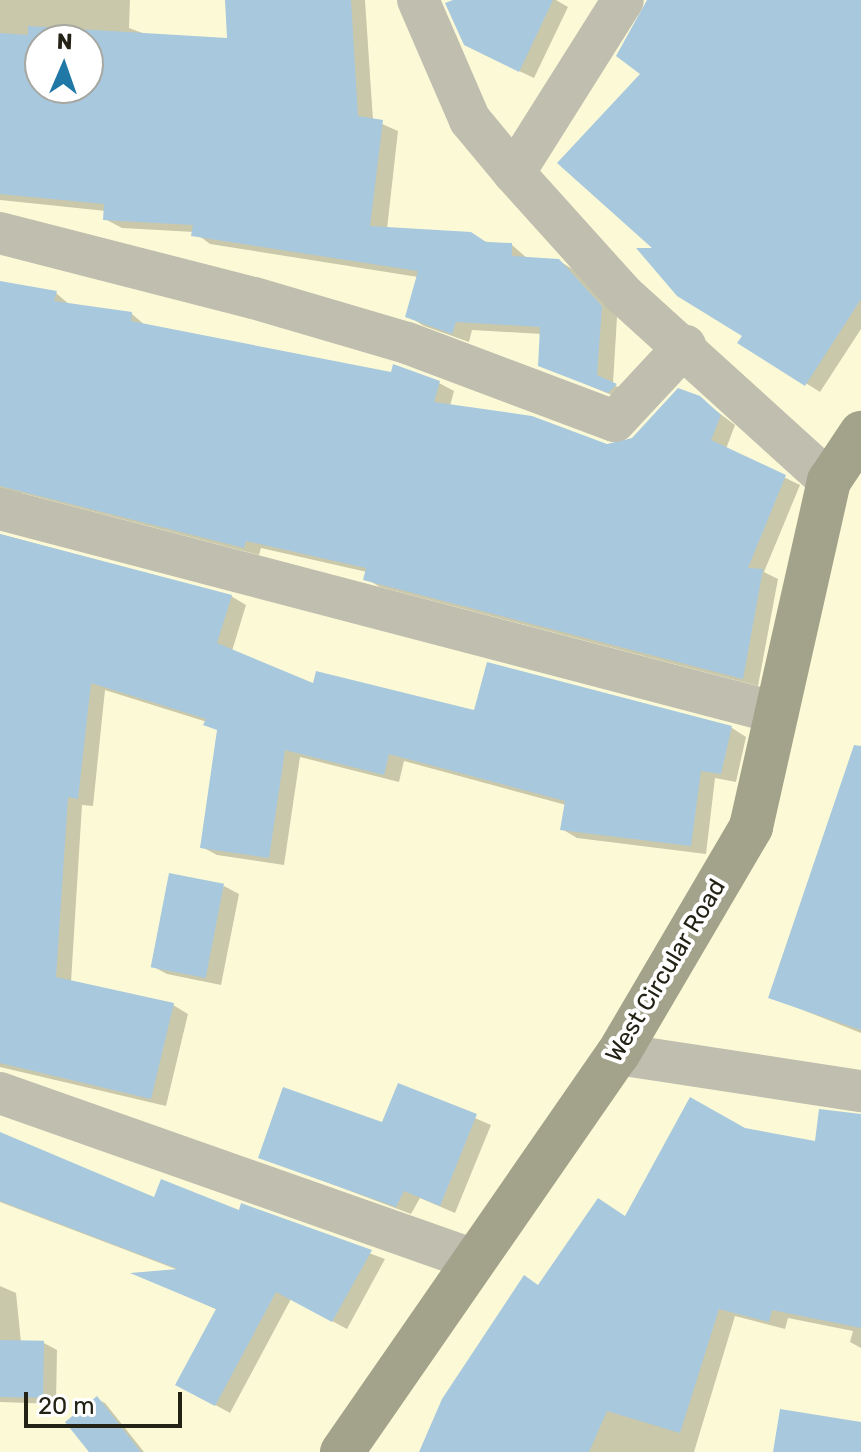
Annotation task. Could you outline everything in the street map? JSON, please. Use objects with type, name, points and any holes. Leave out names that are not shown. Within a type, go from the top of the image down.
[{"type":"street","points":[[418,0],[470,120],[514,173],[624,295],[685,346],[829,481]]},
{"type":"street","points":[[514,173],[623,0]]},
{"type":"street","points":[[0,233],[254,298],[407,343],[615,421],[685,346]]},
{"type":"street","name":"West Circular Road","points":[[342,1452],[618,1054],[751,827],[829,481],[861,433]]},
{"type":"street","points":[[0,509],[777,713]]},
{"type":"street","points":[[618,1054],[861,1091]]},
{"type":"street","points":[[0,1093],[474,1260]]},
{"type":"building","points":[[225,0],[351,0],[358,116],[383,120],[370,226],[471,232],[486,242],[512,243],[512,256],[559,259],[602,306],[597,375],[617,384],[608,393],[538,366],[540,327],[456,322],[452,334],[405,317],[418,271],[191,236],[193,225],[103,220],[104,204],[0,194],[0,33],[24,35],[24,104],[104,104],[104,31],[227,38]]},
{"type":"building","points":[[453,0],[553,0],[519,72],[464,45],[445,3]]},
{"type":"building","points":[[647,0],[861,0],[861,299],[805,386],[737,343],[742,336],[677,296],[636,248],[652,248],[557,163],[640,74],[616,56]]},
{"type":"building","points":[[0,281],[57,291],[54,301],[132,312],[131,321],[391,372],[393,364],[440,381],[434,402],[532,416],[607,444],[632,438],[678,388],[700,396],[721,415],[711,440],[786,475],[748,568],[763,569],[743,679],[363,580],[366,568],[246,541],[244,548],[0,486]]},
{"type":"building","points":[[0,534],[232,595],[217,643],[313,683],[316,671],[474,710],[487,662],[732,726],[721,774],[701,771],[691,846],[560,830],[565,801],[389,754],[384,775],[285,750],[269,858],[200,848],[217,730],[203,725],[206,719],[91,683],[78,799],[68,797],[56,977],[174,1003],[151,1099],[0,1063]]},
{"type":"building","points":[[854,745],[861,746],[861,1030],[768,998]]},
{"type":"building","points":[[169,873],[224,884],[206,978],[151,967]]},
{"type":"building","points":[[398,1083],[477,1114],[440,1206],[404,1191],[396,1207],[258,1158],[283,1087],[382,1122]]},
{"type":"building","points":[[690,1097],[745,1128],[815,1141],[819,1109],[861,1114],[861,1328],[772,1310],[769,1322],[719,1309],[680,1433],[607,1411],[589,1452],[419,1452],[442,1399],[524,1275],[538,1285],[598,1198],[625,1216]]},
{"type":"building","points":[[0,1132],[154,1197],[161,1179],[239,1210],[241,1203],[372,1250],[332,1322],[276,1292],[215,1406],[175,1385],[216,1309],[130,1273],[178,1269],[0,1201]]},
{"type":"building","points":[[0,1340],[44,1341],[43,1398],[0,1397]]},
{"type":"building","points":[[97,1396],[141,1452],[89,1452],[65,1422]]},
{"type":"building","points":[[780,1409],[861,1422],[861,1452],[773,1452]]}]
